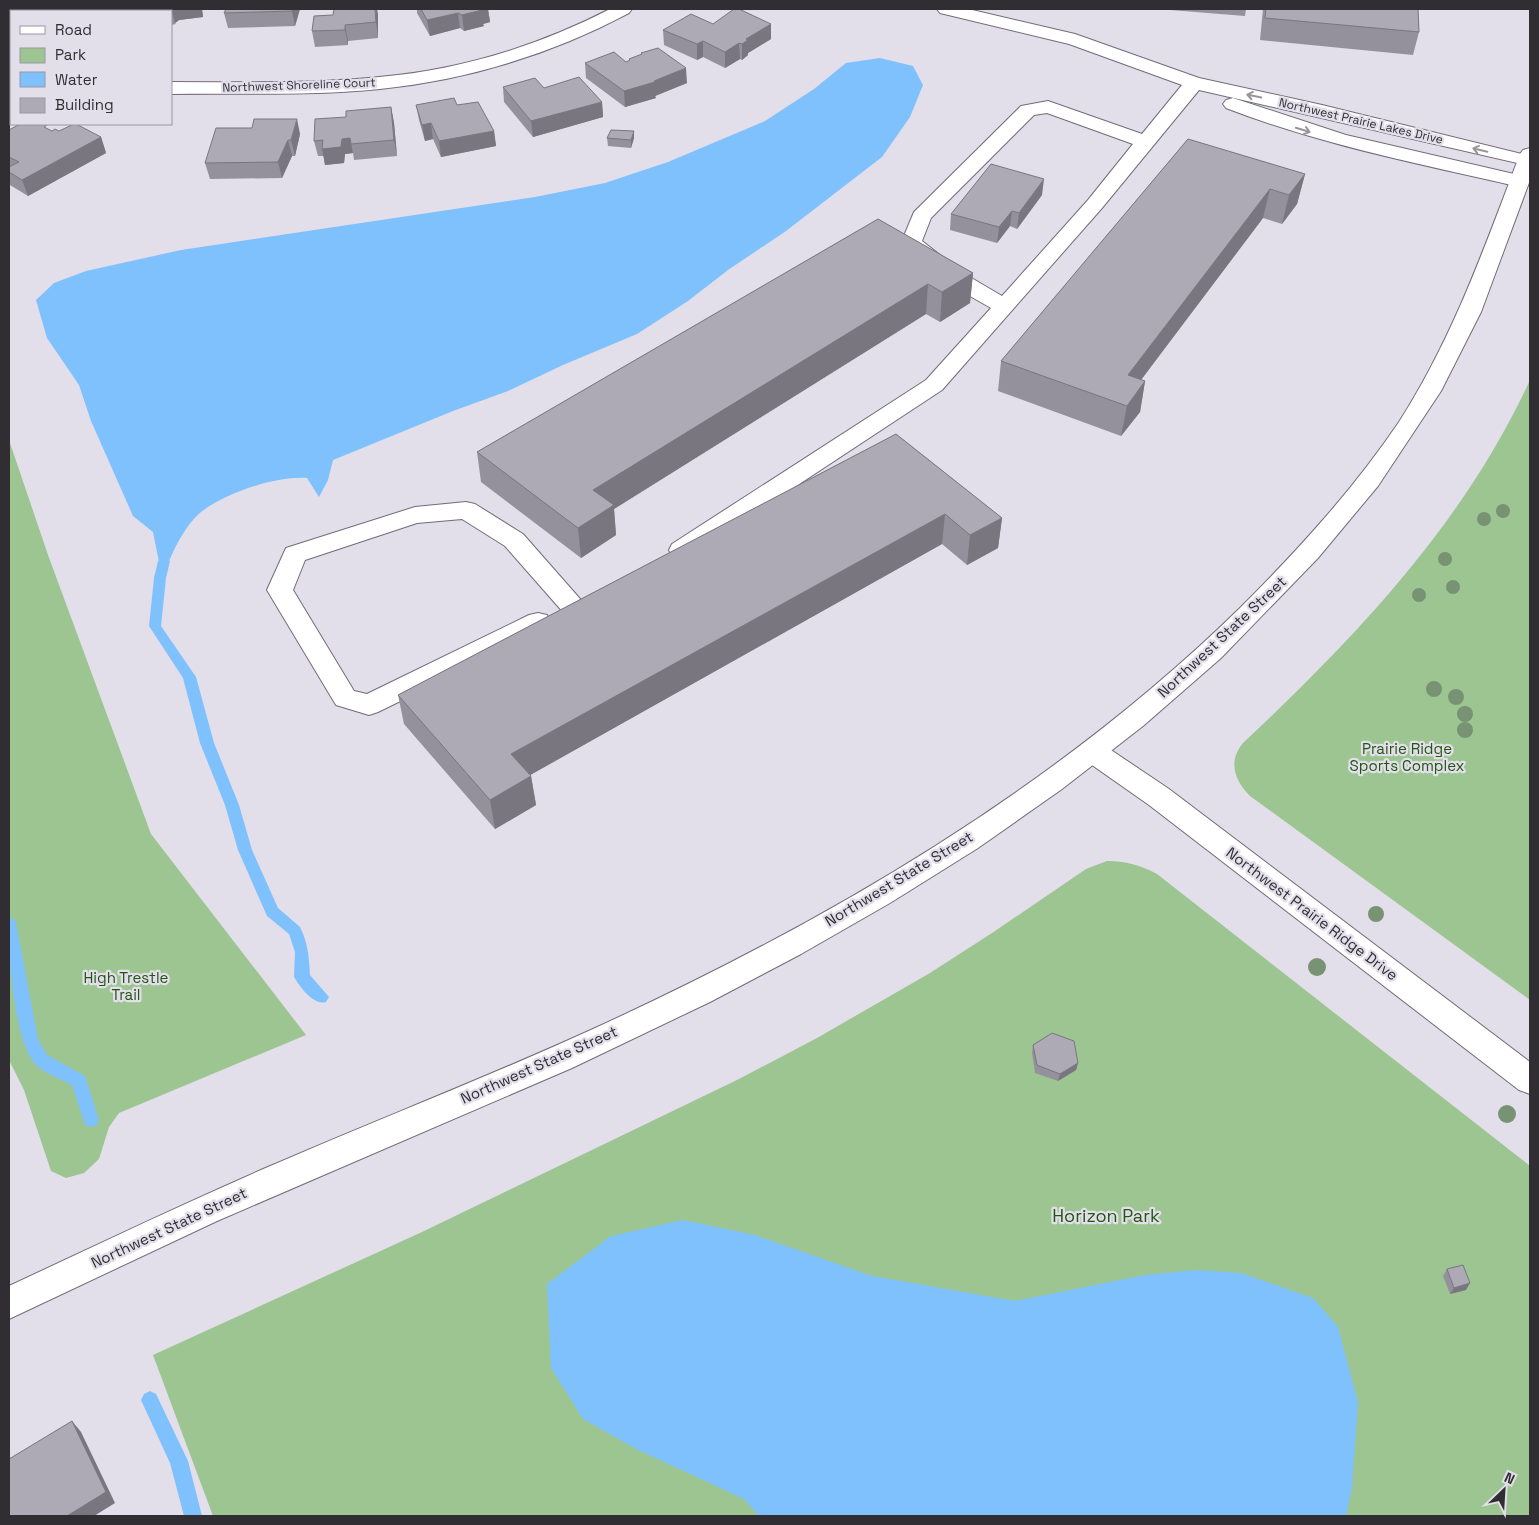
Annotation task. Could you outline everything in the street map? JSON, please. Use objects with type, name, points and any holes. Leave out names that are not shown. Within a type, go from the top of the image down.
[{"type":"main road","name":"Northwest Shoreline Court","points":[[172,88],[345,86],[420,77],[495,60],[536,48],[603,21],[623,9]]},
{"type":"main road","name":"Northwest Prairie Lakes Drive","points":[[946,9],[1075,40],[1194,83],[1229,103],[1279,123],[1330,138],[1526,165]]},
{"type":"main road","points":[[663,561],[934,385],[1095,204],[1194,83]]},
{"type":"main road","points":[[1004,306],[955,278],[911,243],[921,216],[1028,110],[1048,107],[1146,142]]},
{"type":"main road","name":"Northwest State Street","points":[[9,1303],[232,1198],[605,1038],[759,961],[897,883],[1043,788],[1156,700],[1229,635],[1311,550],[1380,467],[1430,389],[1452,349],[1479,292],[1526,165]]},
{"type":"main road","points":[[466,510],[514,540],[580,602],[369,705],[345,698],[280,590],[295,554],[415,515],[466,510]]},
{"type":"main road","name":"Northwest Prairie Ridge Drive","points":[[1092,751],[1159,797],[1530,1080]]},
{"type":"green space","name":"Prairie Ridge Sports Complex","points":[[1530,380],[1530,1000],[1250,796],[1240,784],[1234,763],[1238,750],[1243,743],[1326,662],[1366,619],[1440,529],[1474,482],[1504,432]]},
{"type":"green space","name":"High Trestle Trail","points":[[9,440],[48,555],[151,834],[306,1035],[119,1113],[109,1127],[99,1159],[84,1173],[66,1178],[51,1171],[24,1090],[9,1060]]},
{"type":"green space","name":"Horizon Park","points":[[1107,861],[1133,864],[1157,874],[1530,1166],[1530,1516],[213,1516],[153,1355],[422,1232],[739,1079],[817,1038],[930,973],[1086,869]]},
{"type":"water","points":[[880,58],[913,66],[923,85],[910,117],[882,157],[786,231],[728,270],[688,301],[637,334],[563,365],[508,391],[453,411],[333,460],[328,480],[319,497],[307,478],[295,478],[252,487],[224,498],[196,517],[182,535],[169,561],[159,562],[153,532],[133,516],[91,421],[79,385],[47,338],[36,300],[54,283],[86,271],[181,250],[535,197],[605,183],[668,162],[765,121],[814,89],[846,63]]},
{"type":"water","points":[[683,1220],[755,1235],[872,1276],[1015,1301],[1145,1275],[1196,1270],[1241,1273],[1313,1298],[1338,1327],[1358,1402],[1352,1487],[1346,1516],[759,1516],[744,1499],[636,1449],[583,1419],[551,1368],[547,1284],[611,1236]]},
{"type":"building","points":[[130,9],[172,9],[162,10]]},
{"type":"building","points":[[226,9],[293,9],[292,11],[224,13]]},
{"type":"building","points":[[334,9],[375,9],[376,22],[345,25],[345,30],[312,31],[314,16],[333,15]]},
{"type":"building","points":[[421,9],[482,9],[482,10],[427,20]]},
{"type":"building","points":[[734,9],[739,9],[771,24],[746,39],[748,40],[742,44],[739,43],[725,52],[703,41],[697,44],[663,30],[691,14],[713,24]]},
{"type":"building","points":[[1266,9],[1418,9],[1419,32],[1265,18]]},
{"type":"building","points":[[658,48],[686,68],[655,82],[624,91],[585,63],[614,52],[626,62],[641,53]]},
{"type":"building","points":[[9,69],[10,69],[10,106]]},
{"type":"building","points":[[579,77],[602,102],[531,121],[503,87],[535,78],[544,88]]},
{"type":"building","points":[[454,98],[457,105],[478,102],[494,131],[439,141],[431,123],[422,125],[416,105]]},
{"type":"building","points":[[391,107],[394,140],[351,144],[350,138],[342,139],[341,147],[322,149],[323,140],[314,141],[315,119],[346,117],[346,111]]},
{"type":"building","points":[[254,119],[297,119],[291,140],[288,140],[278,162],[205,163],[216,128],[252,128]]},
{"type":"building","points":[[18,125],[47,125],[44,127],[52,131],[55,129],[59,131],[72,125],[78,125],[101,137],[22,180],[9,172],[9,167],[19,162],[9,157],[9,130]]},
{"type":"building","points":[[611,130],[634,131],[631,140],[607,138]]},
{"type":"building","points":[[1188,139],[1305,174],[1289,195],[1270,189],[1128,375],[1145,381],[1127,406],[1001,361]]},
{"type":"building","points":[[991,164],[1044,179],[1019,213],[1012,211],[999,227],[951,214]]},
{"type":"building","points":[[878,219],[973,273],[942,292],[928,284],[593,490],[614,505],[578,528],[477,452]]},
{"type":"building","points":[[896,434],[1002,518],[970,535],[945,514],[511,754],[531,776],[490,800],[398,695]]},
{"type":"building","points":[[1052,1033],[1074,1041],[1078,1063],[1060,1074],[1037,1065],[1033,1045]]},
{"type":"building","points":[[1463,1265],[1470,1283],[1454,1288],[1447,1269]]},
{"type":"building","points":[[72,1421],[106,1492],[67,1516],[9,1516],[9,1459]]},
{"type":"waterway","points":[[164,561],[160,578],[155,626],[189,677],[207,743],[232,805],[245,850],[272,912],[295,931],[302,952],[302,977],[321,997]]},
{"type":"waterway","points":[[9,923],[30,1040],[41,1060],[79,1081],[91,1120]]},
{"type":"waterway","points":[[150,1400],[179,1461],[193,1516]]}]
